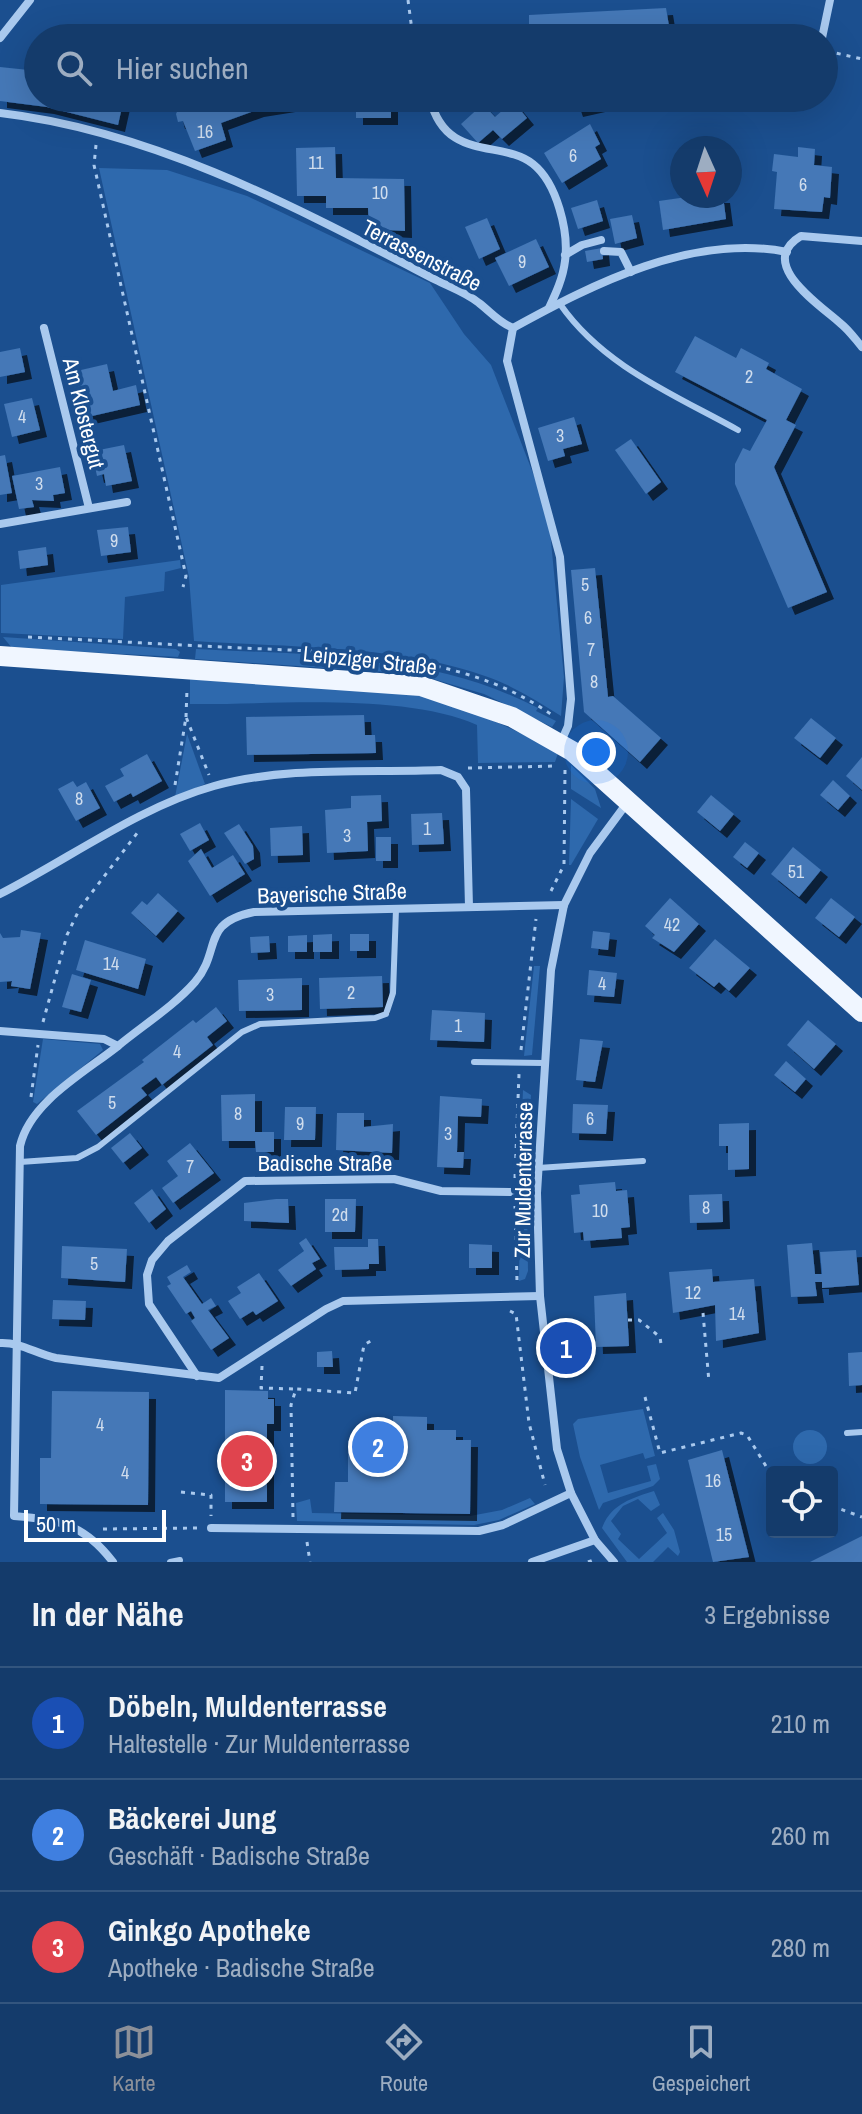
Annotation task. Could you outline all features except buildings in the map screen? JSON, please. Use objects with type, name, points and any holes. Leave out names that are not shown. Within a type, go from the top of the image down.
[{"type":"main road","name":"Leipziger Straße","points":[[0,656],[421,686],[512,717],[560,744],[862,1012]]},
{"type":"street","points":[[0,38],[30,0]]},
{"type":"street","points":[[825,24],[830,0]]},
{"type":"street","points":[[437,112],[444,126],[461,140],[478,149],[521,158],[538,170],[552,193],[560,214],[565,255],[559,286],[549,308]]},
{"type":"street","name":"Terrassenstraße","points":[[0,113],[38,118],[177,157],[254,190],[478,302],[496,321],[513,328]]},
{"type":"street","points":[[862,241],[801,236],[787,252],[788,275],[844,326],[862,347]]},
{"type":"street","points":[[565,255],[582,245],[601,240]]},
{"type":"street","points":[[560,744],[568,726],[571,699],[560,557],[507,361],[513,328],[549,308],[631,272],[685,255],[728,249],[767,248],[787,252]]},
{"type":"street","points":[[604,251],[621,252],[631,272]]},
{"type":"street","name":"Am Klostergut","points":[[44,328],[89,508]]},
{"type":"street","points":[[0,524],[127,502]]},
{"type":"street","points":[[0,894],[143,817],[214,786],[275,776],[441,770],[458,777],[466,789],[469,907]]},
{"type":"street","name":"Zur Muldenterrasse","points":[[614,1562],[595,1540],[571,1493],[550,1413],[540,1296],[537,1193],[551,970],[564,905],[590,853],[628,802]]},
{"type":"street","name":"Bayerische Straße","points":[[28,1122],[195,982],[205,965],[214,933],[233,916],[254,912],[564,905]]},
{"type":"street","points":[[0,1031],[104,1039],[118,1046]]},
{"type":"street","points":[[28,1122],[20,1146],[14,1516],[66,1522],[79,1529],[113,1562]]},
{"type":"street","name":"Badische Straße","points":[[197,1376],[149,1304],[147,1275],[152,1260],[168,1241],[245,1181],[394,1179],[441,1191],[515,1192]]},
{"type":"street","points":[[0,1343],[16,1342],[35,1354],[56,1358],[219,1378],[343,1301],[540,1296]]},
{"type":"street","points":[[211,1528],[479,1531],[503,1525],[571,1493]]},
{"type":"street","points":[[532,1562],[595,1540]]},
{"type":"lane","points":[[560,304],[580,332],[621,366],[738,430]]},
{"type":"lane","points":[[20,1162],[77,1158],[98,1147],[242,1032],[260,1024],[375,1018],[386,1014],[393,993],[396,909]]},
{"type":"lane","points":[[474,1062],[544,1063]]},
{"type":"lane","points":[[538,1168],[643,1161]]},
{"type":"lane","points":[[515,1192],[537,1193]]},
{"type":"lane","points":[[847,1433],[862,1432]]},
{"type":"lane","points":[[170,1562],[180,1560]]},
{"type":"path","points":[[408,0],[411,24]]},
{"type":"path","points":[[838,53],[862,59]]},
{"type":"path","points":[[97,133],[94,165],[186,576],[183,587]]},
{"type":"path","points":[[171,804],[186,717],[187,681]]},
{"type":"path","points":[[186,717],[214,786]]},
{"type":"path","points":[[450,774],[457,769],[565,766],[564,865],[536,919],[529,966],[520,1063],[515,1192],[517,1284],[508,1297],[510,1310],[516,1314],[529,1423],[545,1485]]},
{"type":"path","points":[[28,1122],[40,1034],[67,935],[88,896],[137,838],[143,817]]},
{"type":"path","points":[[703,1313],[709,1382]]},
{"type":"path","points":[[628,1320],[639,1320],[660,1337],[661,1344]]},
{"type":"path","points":[[263,1350],[261,1388],[355,1393],[364,1345],[374,1339]]},
{"type":"path","points":[[293,1528],[291,1405],[296,1389]]},
{"type":"path","points":[[645,1397],[660,1453],[741,1433],[747,1435],[766,1466]]},
{"type":"path","points":[[181,1492],[211,1495],[211,1508]]},
{"type":"path","points":[[838,1508],[862,1517]]},
{"type":"path","points":[[79,1529],[211,1528]]},
{"type":"shaded area","points":[[99,168],[167,170],[247,196],[430,283],[464,334],[491,365],[536,481],[550,531],[564,677],[561,716],[495,680],[417,658],[341,649],[194,641],[189,577]]},
{"type":"shaded area","points":[[180,560],[181,568],[165,572],[164,591],[125,597],[123,639],[1,633],[1,585]]},
{"type":"shaded area","points":[[3,637],[176,649],[180,652],[178,657],[12,648]]},
{"type":"shaded area","points":[[196,649],[328,656],[414,667],[456,676],[498,690],[538,708],[536,711],[556,721],[552,727],[484,694],[416,674],[195,659]]},
{"type":"shaded area","points":[[190,679],[413,694],[488,718],[558,753],[555,762],[478,763],[477,725],[446,715],[412,708],[336,702],[190,704]]},
{"type":"shaded area","points":[[187,734],[205,784],[175,797]]},
{"type":"shaded area","points":[[571,765],[595,789],[601,808],[571,789]]},
{"type":"shaded area","points":[[571,799],[598,819],[569,865]]},
{"type":"shaded area","points":[[534,966],[540,966],[532,1055],[524,1056]]},
{"type":"shaded area","points":[[43,1039],[100,1044],[103,1050],[37,1104],[33,1102]]},
{"type":"shaded area","points":[[523,1090],[531,1095],[527,1171],[519,1183]]},
{"type":"shaded area","points":[[520,1201],[527,1201],[528,1271],[525,1279],[519,1281]]},
{"type":"shaded area","points":[[643,1409],[655,1456],[645,1459],[643,1453],[600,1465],[608,1493],[651,1481],[647,1466],[656,1464],[660,1479],[653,1486],[603,1503],[599,1510],[580,1457],[573,1424],[578,1419]]},
{"type":"shaded area","points":[[810,1430],[822,1435],[827,1447],[822,1459],[810,1464],[798,1459],[793,1447],[798,1435]]},
{"type":"shaded area","points":[[654,1491],[660,1505],[651,1511],[638,1499],[623,1506],[611,1521],[621,1534],[618,1539],[639,1559],[667,1533],[657,1518],[663,1513],[674,1530],[680,1552],[678,1556],[668,1547],[653,1562],[627,1562],[602,1528],[617,1508],[630,1499]]},
{"type":"shaded area","points":[[530,1498],[535,1504],[499,1520],[474,1525],[297,1521],[296,1503],[310,1499],[312,1513],[470,1516],[502,1510]]},
{"type":"place","name":"Döbeln, Muldenterrasse","points":[[566,1348]]},
{"type":"place","name":"Bäckerei Jung","points":[[378,1447]]},
{"type":"place","name":"Ginkgo Apotheke","points":[[247,1461]]}]
